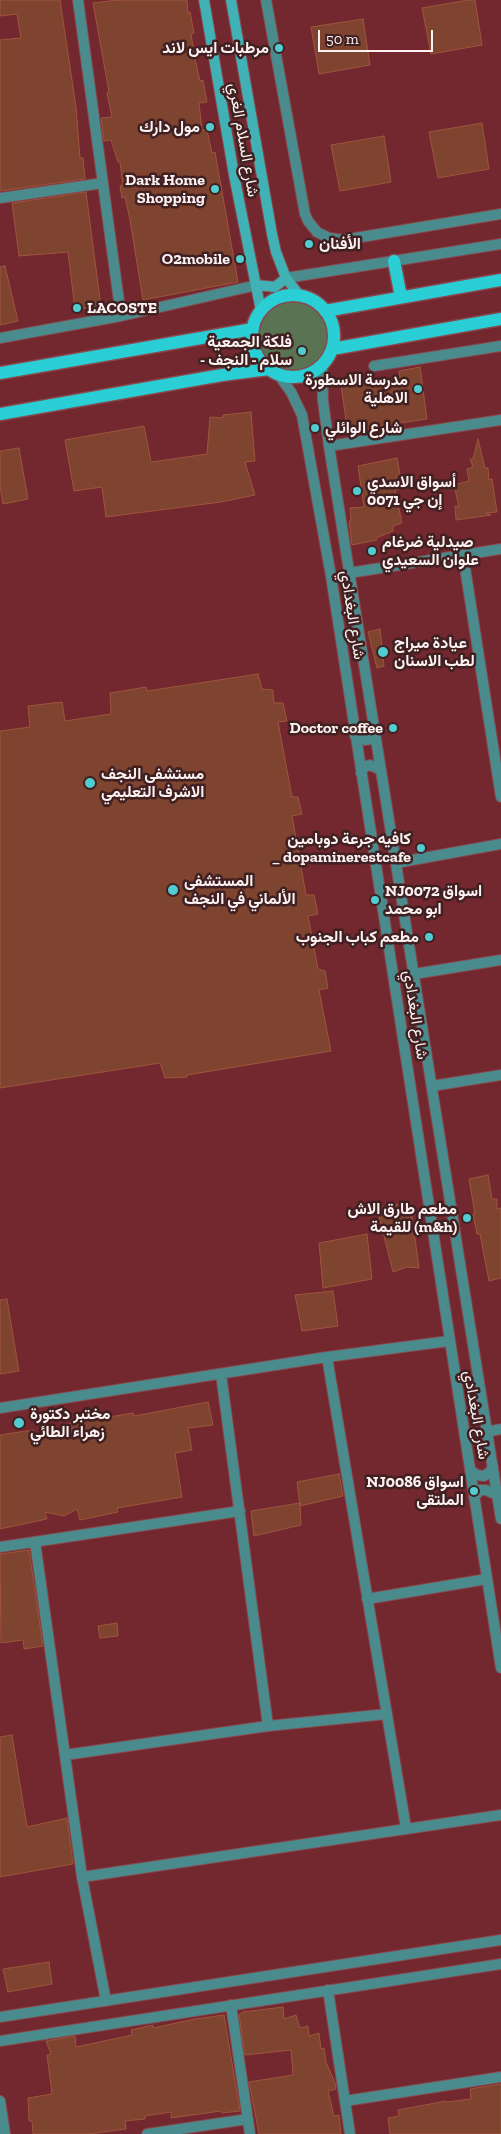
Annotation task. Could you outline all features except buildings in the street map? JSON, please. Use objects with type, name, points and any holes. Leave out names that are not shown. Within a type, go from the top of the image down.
[{"type":"main road","name":"شارع السلام الغري","points":[[204,0],[234,175],[261,311]]},
{"type":"main road","name":"شارع السلام الغري","points":[[231,0],[272,234],[286,278]]},
{"type":"main road","points":[[394,261],[400,297]]},
{"type":"main road","points":[[257,285],[267,288],[275,287],[286,278],[300,296]]},
{"type":"main road","points":[[325,311],[501,280]]},
{"type":"main road","points":[[300,296],[310,299],[325,311],[333,329],[332,349],[322,366],[306,375],[287,376],[273,371],[257,356],[252,338],[253,329],[261,311],[278,298],[300,296]]},
{"type":"main road","points":[[332,349],[501,319]]},
{"type":"main road","points":[[0,373],[253,329]]},
{"type":"main road","points":[[0,414],[273,371]]},
{"type":"street","points":[[78,0],[121,316]]},
{"type":"street","points":[[266,0],[305,214],[317,232],[329,238],[343,240],[501,214]]},
{"type":"street","points":[[0,198],[103,183]]},
{"type":"street","points":[[286,278],[501,244]]},
{"type":"street","points":[[0,338],[121,316],[257,285]]},
{"type":"street","points":[[374,366],[501,346]]},
{"type":"street","name":"شارع البغدادي","points":[[322,366],[323,401],[329,446],[501,1519]]},
{"type":"street","name":"شارع البغدادي","points":[[273,371],[291,392],[302,415],[330,576],[412,1089],[449,1341],[501,1668]]},
{"type":"street","points":[[329,446],[501,420]]},
{"type":"street","points":[[349,572],[501,549]]},
{"type":"street","points":[[463,555],[501,798]]},
{"type":"street","points":[[355,736],[365,740],[371,739],[375,733]]},
{"type":"street","points":[[361,773],[364,767],[370,765],[381,770]]},
{"type":"street","points":[[396,863],[501,844]]},
{"type":"street","points":[[414,974],[501,960]]},
{"type":"street","points":[[432,1086],[501,1075]]},
{"type":"street","points":[[0,1408],[327,1357],[449,1341]]},
{"type":"street","points":[[327,1357],[406,1828]]},
{"type":"street","points":[[221,1374],[268,1726]]},
{"type":"street","points":[[487,1432],[501,1429]]},
{"type":"street","points":[[470,1470],[477,1475],[484,1476],[493,1467]]},
{"type":"street","points":[[474,1497],[480,1490],[486,1490],[497,1495]]},
{"type":"street","points":[[0,1547],[240,1511]]},
{"type":"street","points":[[35,1542],[82,1877],[106,2001]]},
{"type":"street","points":[[367,1599],[487,1579]]},
{"type":"street","points":[[65,1755],[268,1726],[387,1714]]},
{"type":"street","points":[[82,1877],[501,1815]]},
{"type":"street","points":[[0,2017],[501,1940]]},
{"type":"street","points":[[0,2041],[501,1964]]},
{"type":"street","points":[[328,1990],[350,2134]]},
{"type":"street","points":[[231,2005],[250,2134]]},
{"type":"street","points":[[345,2101],[501,2077]]},
{"type":"street","points":[[0,2101],[5,2134]]},
{"type":"street","points":[[147,2134],[248,2119]]},
{"type":"green space","points":[[286,298],[309,299],[325,319],[328,331],[328,344],[323,355],[315,364],[304,370],[291,372],[279,370],[258,356],[254,326],[266,307]]},
{"type":"place","name":"مرطبات ايس لاند","points":[[279,48]]},
{"type":"place","name":"مول دارك","points":[[210,127]]},
{"type":"place","name":"Dark Home Shopping","points":[[215,189]]},
{"type":"place","name":"الأفنان","points":[[309,244]]},
{"type":"place","name":"O2mobile","points":[[240,259]]},
{"type":"place","name":"LACOSTE","points":[[77,308]]},
{"type":"place","name":"فلكة الجمعية - سلام - النجف","points":[[302,351]]},
{"type":"place","name":"مدرسة الاسطورة الاهلية","points":[[418,389]]},
{"type":"place","name":"شارع الوائلي","points":[[315,428]]},
{"type":"place","name":"أسواق الاسدي إن جي 0071","points":[[357,491]]},
{"type":"place","name":"صيدلية ضرغام علوان السعيدي","points":[[372,551]]},
{"type":"place","name":"عيادة ميراج لطب الاسنان","points":[[383,652]]},
{"type":"place","name":"Doctor coffee","points":[[393,728]]},
{"type":"place","name":"مستشفى النجف الاشرف التعليمي","points":[[90,783]]},
{"type":"place","name":"كافيه جرعة دوبامين _ dopaminerestcafe","points":[[421,848]]},
{"type":"place","name":"المستشفى الألماني في النجف","points":[[173,890]]},
{"type":"place","name":"NJ0072 اسواق ابو محمد","points":[[375,900]]},
{"type":"place","name":"مطعم كباب الجنوب","points":[[429,937]]},
{"type":"place","name":"مطعم طارق الاش للقيمة (m&h)","points":[[467,1218]]},
{"type":"place","name":"مختبر دكتورة زهراء الطائي","points":[[19,1423]]},
{"type":"place","name":"NJ0086 اسواق الملتقى","points":[[474,1491]]}]
